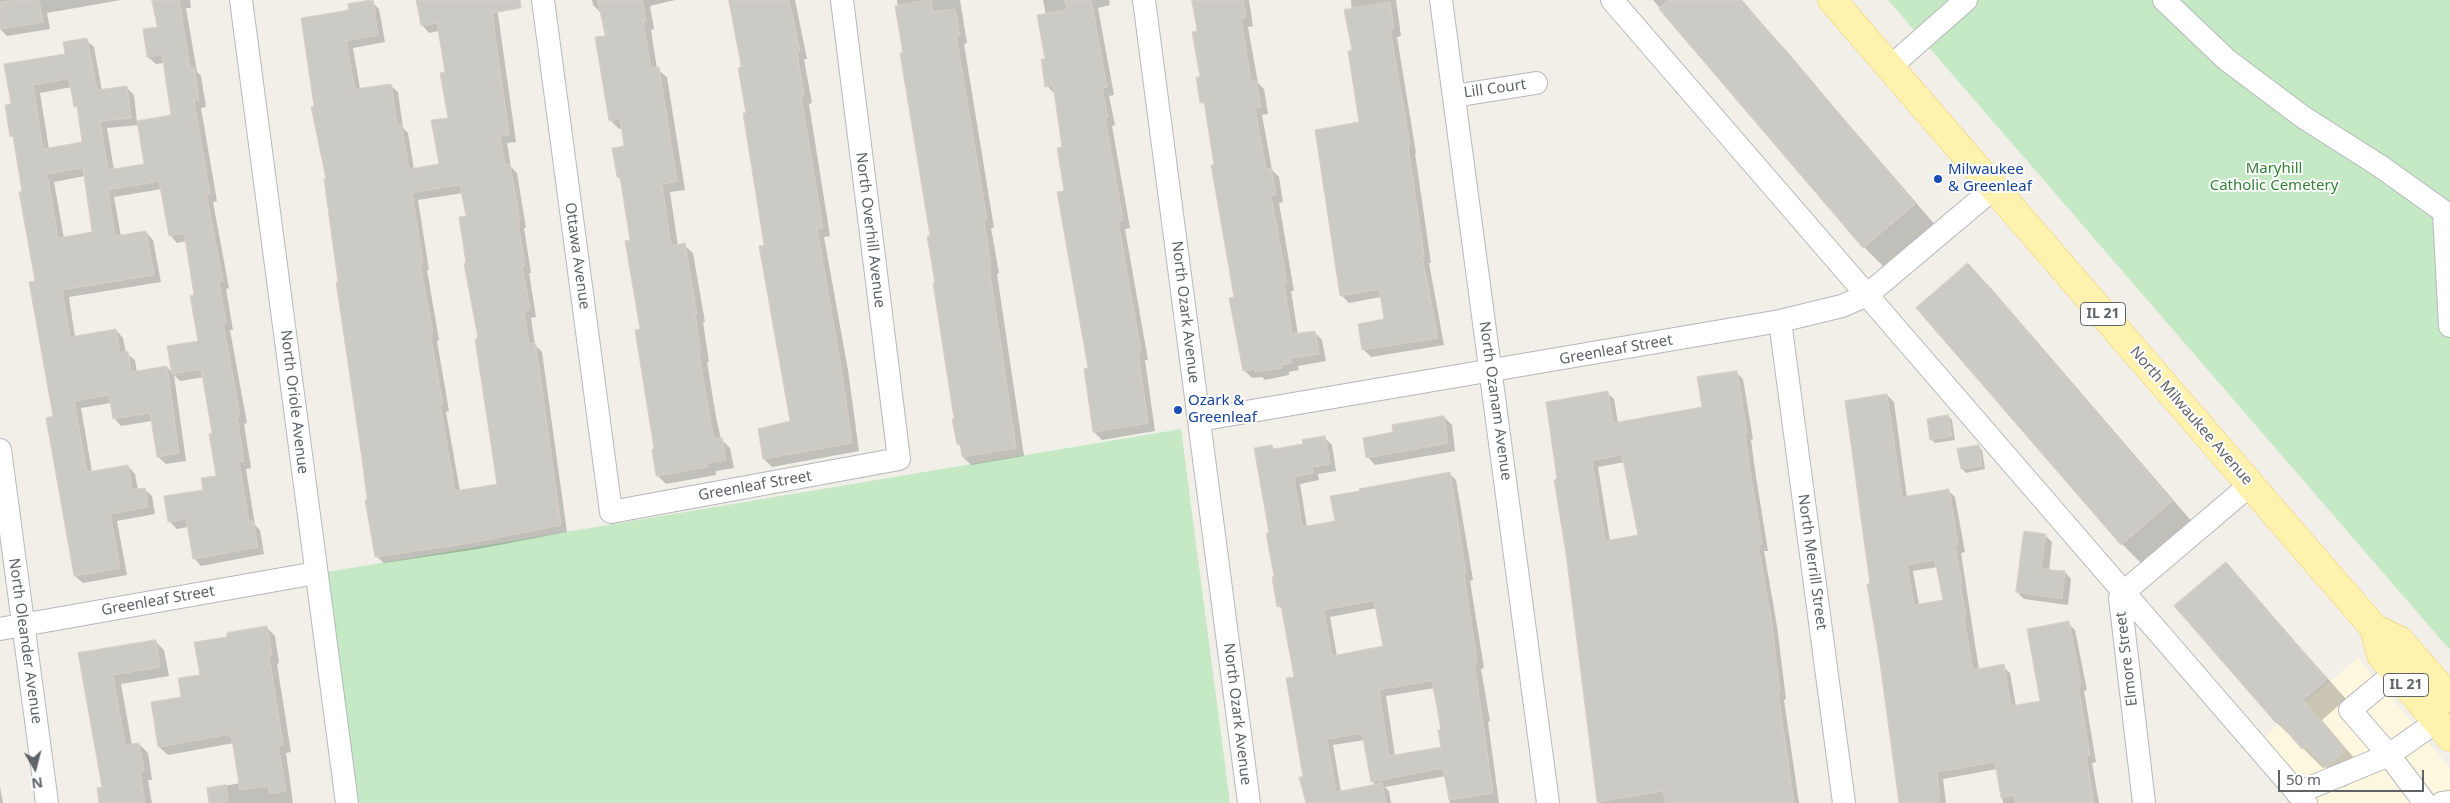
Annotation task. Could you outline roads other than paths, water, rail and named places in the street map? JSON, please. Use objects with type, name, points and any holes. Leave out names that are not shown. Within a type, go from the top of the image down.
[{"type":"main road","name":"North Milwaukee Avenue","points":[[1832,0],[2374,628],[2399,640],[2446,719]]},
{"type":"main road","name":"North Milwaukee Avenue","points":[[2374,628],[2381,655],[2396,672],[2446,719]]},
{"type":"street","name":"North Oriole Avenue","points":[[241,0],[347,803]]},
{"type":"street","name":"Ottawa Avenue","points":[[543,0],[611,512]]},
{"type":"street","name":"North Overhill Avenue","points":[[842,0],[899,459]]},
{"type":"street","name":"North Ozark Avenue","points":[[1144,0],[1249,803]]},
{"type":"street","name":"North Ozanam Avenue","points":[[1442,0],[1548,803]]},
{"type":"street","points":[[1612,0],[2301,798],[2388,755],[2446,719]]},
{"type":"street","points":[[1890,68],[1966,0]]},
{"type":"street","points":[[2164,0],[2227,60],[2303,118],[2380,166],[2447,214],[2450,326]]},
{"type":"street","name":"Lill Court","points":[[1454,96],[1536,83]]},
{"type":"street","name":"Greenleaf Street","points":[[1199,420],[1780,322],[1842,306],[1867,295],[1994,188]]},
{"type":"street","name":"North Merrill Street","points":[[1780,322],[1844,803]]},
{"type":"street","name":"North Oleander Avenue","points":[[0,450],[47,803]]},
{"type":"street","name":"Greenleaf Street","points":[[611,512],[899,459]]},
{"type":"street","name":"Elmore Street","points":[[2144,803],[2120,598],[2124,592],[2250,485]]},
{"type":"street","name":"Greenleaf Street","points":[[0,629],[316,573]]},
{"type":"street","points":[[2396,672],[2350,710],[2425,803]]},
{"type":"street","points":[[2444,803],[2450,802]]},
{"type":"place","name":"Milwaukee & Greenleaf","points":[[1938,179]]},
{"type":"place","name":"Ozark & Greenleaf","points":[[1178,410]]},
{"type":"park label","name":"Maryhill Catholic Cemetery","points":[[2274,178]]}]
